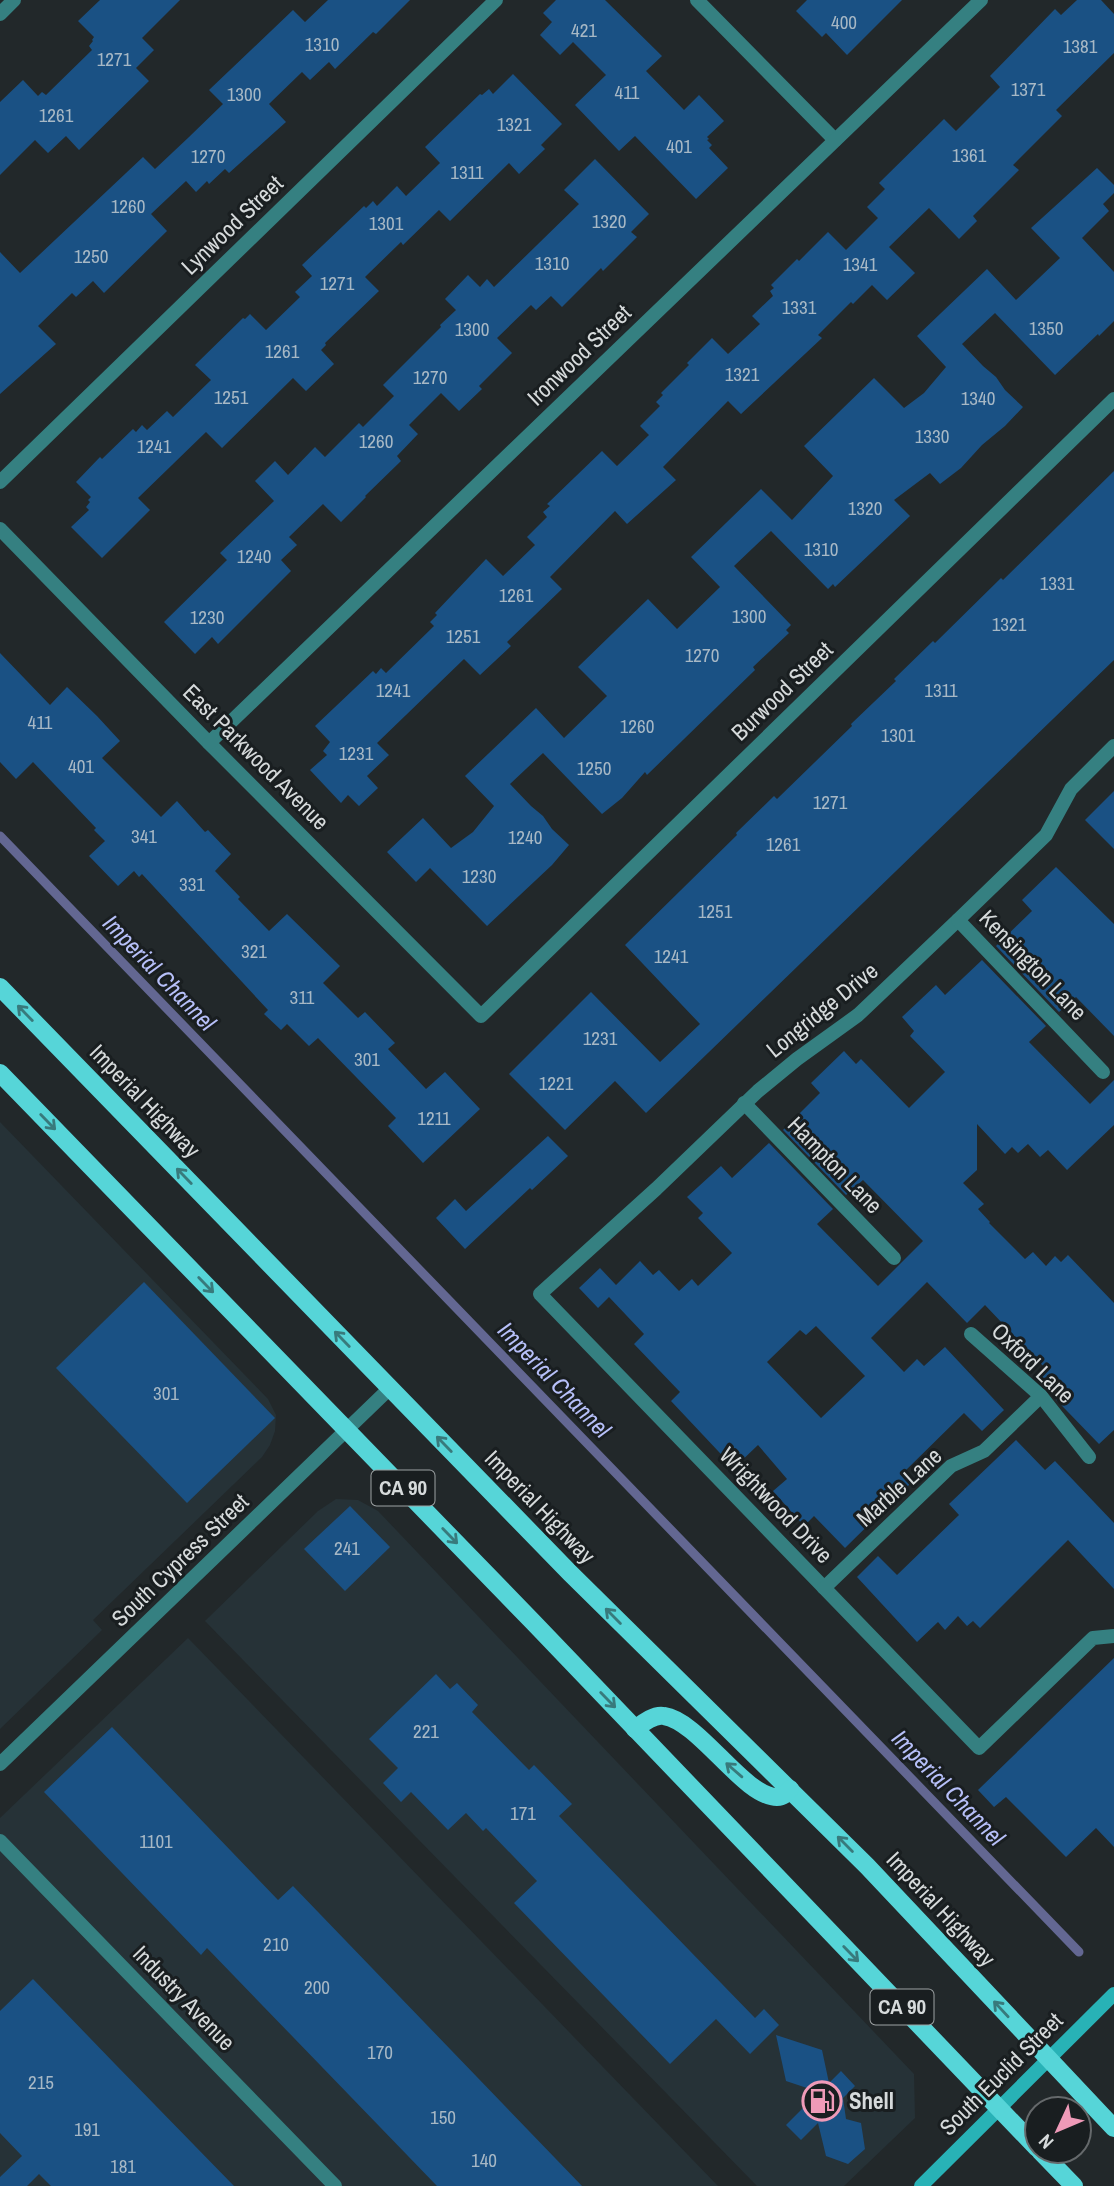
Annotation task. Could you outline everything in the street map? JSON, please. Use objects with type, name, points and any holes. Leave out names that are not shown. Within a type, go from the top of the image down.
[{"type":"main road","name":"Imperial Highway","points":[[0,986],[561,1564],[867,1866],[1048,2059]]},
{"type":"main road","name":"CA 90","points":[[0,1073],[347,1430],[1023,2135]]},
{"type":"main road","points":[[635,1729],[658,1716],[674,1719],[687,1727],[753,1787],[775,1797],[786,1794],[790,1789]]},
{"type":"main road","name":"South Euclid Street","points":[[920,2186],[1114,1994]]},
{"type":"main road","name":"CA 90","points":[[1048,2059],[1114,2128]]},
{"type":"main road","name":"CA 90","points":[[1053,2165],[1074,2186]]},
{"type":"street","points":[[0,14],[15,0]]},
{"type":"street","name":"Lynwood Street","points":[[0,482],[496,0]]},
{"type":"street","points":[[697,0],[835,140]]},
{"type":"street","name":"Ironwood Street","points":[[209,743],[981,0]]},
{"type":"street","name":"Burwood Street","points":[[481,1016],[1114,399]]},
{"type":"street","name":"East Parkwood Avenue","points":[[0,529],[481,1016]]},
{"type":"street","name":"Longridge Drive","points":[[540,1294],[656,1189],[744,1103],[780,1072],[858,1015],[958,920],[1046,835],[1071,789],[1114,746]]},
{"type":"street","name":"Kensington Lane","points":[[958,920],[1103,1072]]},
{"type":"street","name":"Hampton Lane","points":[[744,1103],[894,1258]]},
{"type":"street","name":"Wrightwood Drive","points":[[540,1294],[979,1748],[1093,1637],[1114,1636]]},
{"type":"street","name":"Oxford Lane","points":[[971,1334],[1041,1396],[1089,1457]]},
{"type":"street","name":"South Cypress Street","points":[[0,1764],[390,1388]]},
{"type":"street","name":"Marble Lane","points":[[824,1588],[950,1466],[984,1451],[1041,1396]]},
{"type":"street","name":"Industry Avenue","points":[[0,1841],[335,2186]]},
{"type":"shaded area","points":[[0,1122],[268,1399],[276,1415],[275,1431],[262,1457],[93,1620],[102,1630],[0,1729]]},
{"type":"shaded area","points":[[336,1499],[358,1500],[378,1511],[914,2074],[915,2118],[844,2186],[757,2186],[205,1621],[318,1511]]},
{"type":"shaded area","points":[[188,1638],[718,2186],[0,2186],[0,1818]]},
{"type":"building","points":[[100,0],[180,0],[142,38],[154,50],[136,68],[149,81],[79,150],[66,136],[48,153],[35,140],[0,175],[0,102],[23,80],[38,96],[42,92],[46,95],[92,50],[89,46],[94,37],[78,21]]},
{"type":"building","points":[[328,0],[410,0],[335,69],[329,62],[310,80],[302,72],[269,104],[286,122],[229,173],[225,169],[196,192],[186,181],[151,214],[167,231],[104,293],[93,281],[76,297],[72,293],[38,326],[56,344],[0,394],[0,252],[20,273],[143,157],[155,169],[189,137],[223,104],[209,90],[293,10],[305,22]]},
{"type":"building","points":[[556,0],[605,0],[662,56],[646,71],[684,110],[699,95],[724,121],[707,140],[712,145],[709,148],[728,168],[696,199],[635,136],[619,151],[575,105],[606,75],[573,42],[560,55],[540,35],[552,22],[543,13]]},
{"type":"building","points":[[807,0],[902,0],[847,55],[826,33],[822,37],[796,11]]},
{"type":"building","points":[[1077,0],[1101,0],[1114,14],[1114,53],[1056,110],[1062,116],[1013,165],[1019,170],[973,216],[977,221],[959,239],[929,208],[889,247],[915,273],[887,300],[872,285],[853,304],[851,302],[818,335],[822,338],[741,414],[728,401],[663,467],[676,480],[627,524],[615,511],[550,577],[562,589],[507,642],[511,646],[480,675],[464,659],[377,743],[389,755],[367,776],[378,788],[359,806],[348,795],[341,803],[310,770],[327,755],[323,751],[330,742],[315,726],[373,671],[376,674],[381,668],[386,673],[434,626],[430,622],[437,615],[435,613],[486,559],[503,576],[535,545],[527,537],[547,517],[543,512],[550,506],[547,504],[602,451],[617,466],[649,435],[640,426],[660,406],[656,402],[663,395],[661,393],[712,338],[728,354],[760,324],[752,316],[773,296],[770,291],[774,288],[771,285],[797,259],[799,261],[828,232],[846,250],[878,218],[867,207],[885,189],[879,183],[944,119],[956,131],[1000,87],[990,76],[1055,9],[1061,15]]},
{"type":"building","points":[[513,74],[562,124],[541,145],[545,149],[519,174],[509,163],[450,221],[439,210],[403,245],[401,242],[365,277],[379,291],[321,350],[334,364],[306,391],[293,378],[222,448],[206,432],[138,498],[150,510],[102,558],[71,527],[89,510],[86,507],[91,497],[76,482],[133,429],[136,432],[142,425],[147,430],[167,411],[173,417],[211,380],[195,365],[250,314],[266,330],[300,297],[295,292],[312,276],[302,265],[364,206],[366,208],[373,201],[377,206],[397,186],[406,196],[440,163],[425,147],[480,94],[489,89],[493,94]]},
{"type":"building","points":[[595,159],[649,214],[631,232],[637,237],[562,307],[551,296],[536,310],[531,305],[497,338],[512,353],[479,386],[482,389],[459,411],[441,393],[409,425],[418,434],[397,456],[401,461],[341,522],[323,504],[289,537],[297,545],[281,560],[291,571],[218,644],[212,637],[195,654],[164,622],[227,560],[220,553],[274,501],[255,481],[275,461],[288,475],[315,447],[325,457],[359,423],[363,427],[394,396],[383,385],[456,310],[445,299],[468,275],[480,287],[487,279],[494,287],[579,204],[564,190]]},
{"type":"building","points":[[1097,168],[1114,185],[1114,193],[1103,204],[1109,211],[1082,238],[1114,272],[1114,321],[1055,375],[995,313],[962,344],[1023,407],[1005,426],[940,484],[930,473],[894,500],[910,516],[835,587],[833,584],[828,589],[771,531],[734,566],[791,625],[786,630],[789,633],[753,667],[755,670],[647,775],[645,772],[622,798],[602,814],[543,753],[510,784],[569,845],[552,865],[487,926],[430,868],[416,882],[387,852],[423,818],[451,848],[473,832],[494,806],[465,776],[536,708],[564,738],[607,696],[578,667],[648,599],[677,629],[720,587],[691,557],[761,489],[792,520],[833,476],[804,446],[874,378],[904,408],[924,393],[946,367],[917,336],[987,269],[1016,300],[1060,258],[1031,228]]},
{"type":"building","points":[[1114,471],[1114,660],[646,1113],[615,1081],[565,1130],[509,1074],[591,992],[660,1062],[700,1024],[625,945],[774,796],[777,799],[852,726],[851,724],[933,641],[935,643],[1001,578],[1003,580]]},
{"type":"building","points":[[0,653],[50,705],[67,687],[97,716],[120,741],[102,758],[161,817],[177,801],[205,832],[208,830],[231,854],[215,871],[240,897],[238,899],[269,931],[287,914],[340,966],[323,983],[358,1018],[365,1012],[395,1043],[388,1049],[426,1089],[445,1072],[480,1109],[423,1163],[388,1126],[396,1118],[318,1038],[309,1046],[287,1024],[281,1030],[264,1014],[268,1010],[142,874],[139,877],[134,871],[118,886],[89,856],[105,841],[94,830],[96,828],[33,762],[16,779],[0,762]]},
{"type":"building","points":[[1114,791],[1114,849],[1085,820]]},
{"type":"building","points":[[1056,867],[1114,924],[1114,1036],[1076,997],[1059,1012],[996,946],[1032,911],[1022,900]]},
{"type":"building","points":[[982,960],[1046,1026],[1029,1042],[1090,1104],[1114,1080],[1114,1125],[1067,1170],[1048,1150],[1040,1157],[1028,1144],[1018,1153],[1012,1147],[1005,1154],[977,1124],[977,1170],[963,1183],[984,1204],[978,1209],[989,1223],[1025,1259],[1033,1252],[1046,1266],[1055,1256],[1061,1262],[1068,1255],[1114,1303],[1114,1430],[1099,1444],[1035,1378],[1045,1368],[985,1305],[967,1323],[927,1282],[871,1338],[904,1372],[917,1359],[924,1366],[945,1347],[1004,1410],[982,1431],[964,1413],[902,1474],[911,1483],[845,1548],[814,1516],[804,1526],[773,1491],[787,1479],[758,1445],[734,1468],[671,1401],[680,1392],[634,1344],[644,1334],[609,1297],[598,1308],[579,1288],[600,1268],[616,1285],[640,1261],[653,1275],[659,1270],[679,1291],[692,1279],[698,1286],[732,1253],[698,1218],[703,1213],[687,1197],[721,1166],[732,1178],[769,1143],[833,1209],[817,1224],[878,1286],[923,1241],[863,1180],[846,1195],[783,1130],[820,1093],[811,1083],[844,1051],[856,1064],[861,1059],[909,1108],[945,1072],[910,1036],[914,1031],[902,1017],[936,985],[945,995]],"holes":[[[816,1326],[865,1376],[821,1418],[767,1362],[800,1330],[806,1335]]]},
{"type":"building","points":[[548,1136],[568,1156],[465,1249],[436,1218],[455,1199],[466,1211]]},
{"type":"building","points":[[144,1282],[275,1418],[187,1503],[56,1368]]},
{"type":"building","points":[[1016,1440],[1045,1470],[1055,1461],[1114,1523],[1114,1589],[1068,1540],[980,1628],[973,1621],[967,1626],[958,1616],[945,1630],[938,1622],[917,1642],[857,1577],[878,1556],[897,1575],[959,1515],[949,1504]]},
{"type":"building","points":[[350,1506],[390,1547],[345,1591],[304,1549]]},
{"type":"building","points":[[1114,1658],[1114,1847],[1096,1828],[1066,1857],[1006,1797],[994,1807],[978,1790]]},
{"type":"building","points":[[436,1674],[450,1689],[457,1683],[478,1705],[472,1712],[529,1770],[534,1765],[572,1804],[559,1816],[755,2018],[764,2009],[779,2025],[750,2054],[716,2019],[670,2064],[514,1903],[537,1881],[486,1828],[483,1831],[466,1813],[448,1830],[411,1792],[401,1802],[383,1783],[398,1768],[369,1739]]},
{"type":"building","points":[[112,1727],[278,1900],[293,1886],[582,2186],[437,2186],[207,1948],[201,1955],[44,1792]]},
{"type":"building","points":[[33,1979],[234,2186],[51,2186],[39,2174],[27,2186],[0,2186],[0,2177],[22,2156],[0,2133],[0,2011]]},
{"type":"building","name":"Shell","points":[[776,2035],[822,2050],[829,2083],[841,2071],[855,2086],[843,2098],[846,2119],[861,2123],[865,2149],[848,2164],[826,2156],[818,2123],[801,2140],[786,2125],[819,2092],[786,2081]]},
{"type":"waterway","name":"Imperial Channel","points":[[0,836],[1079,1952]]},
{"type":"place","name":"Shell","points":[[822,2101]]}]
